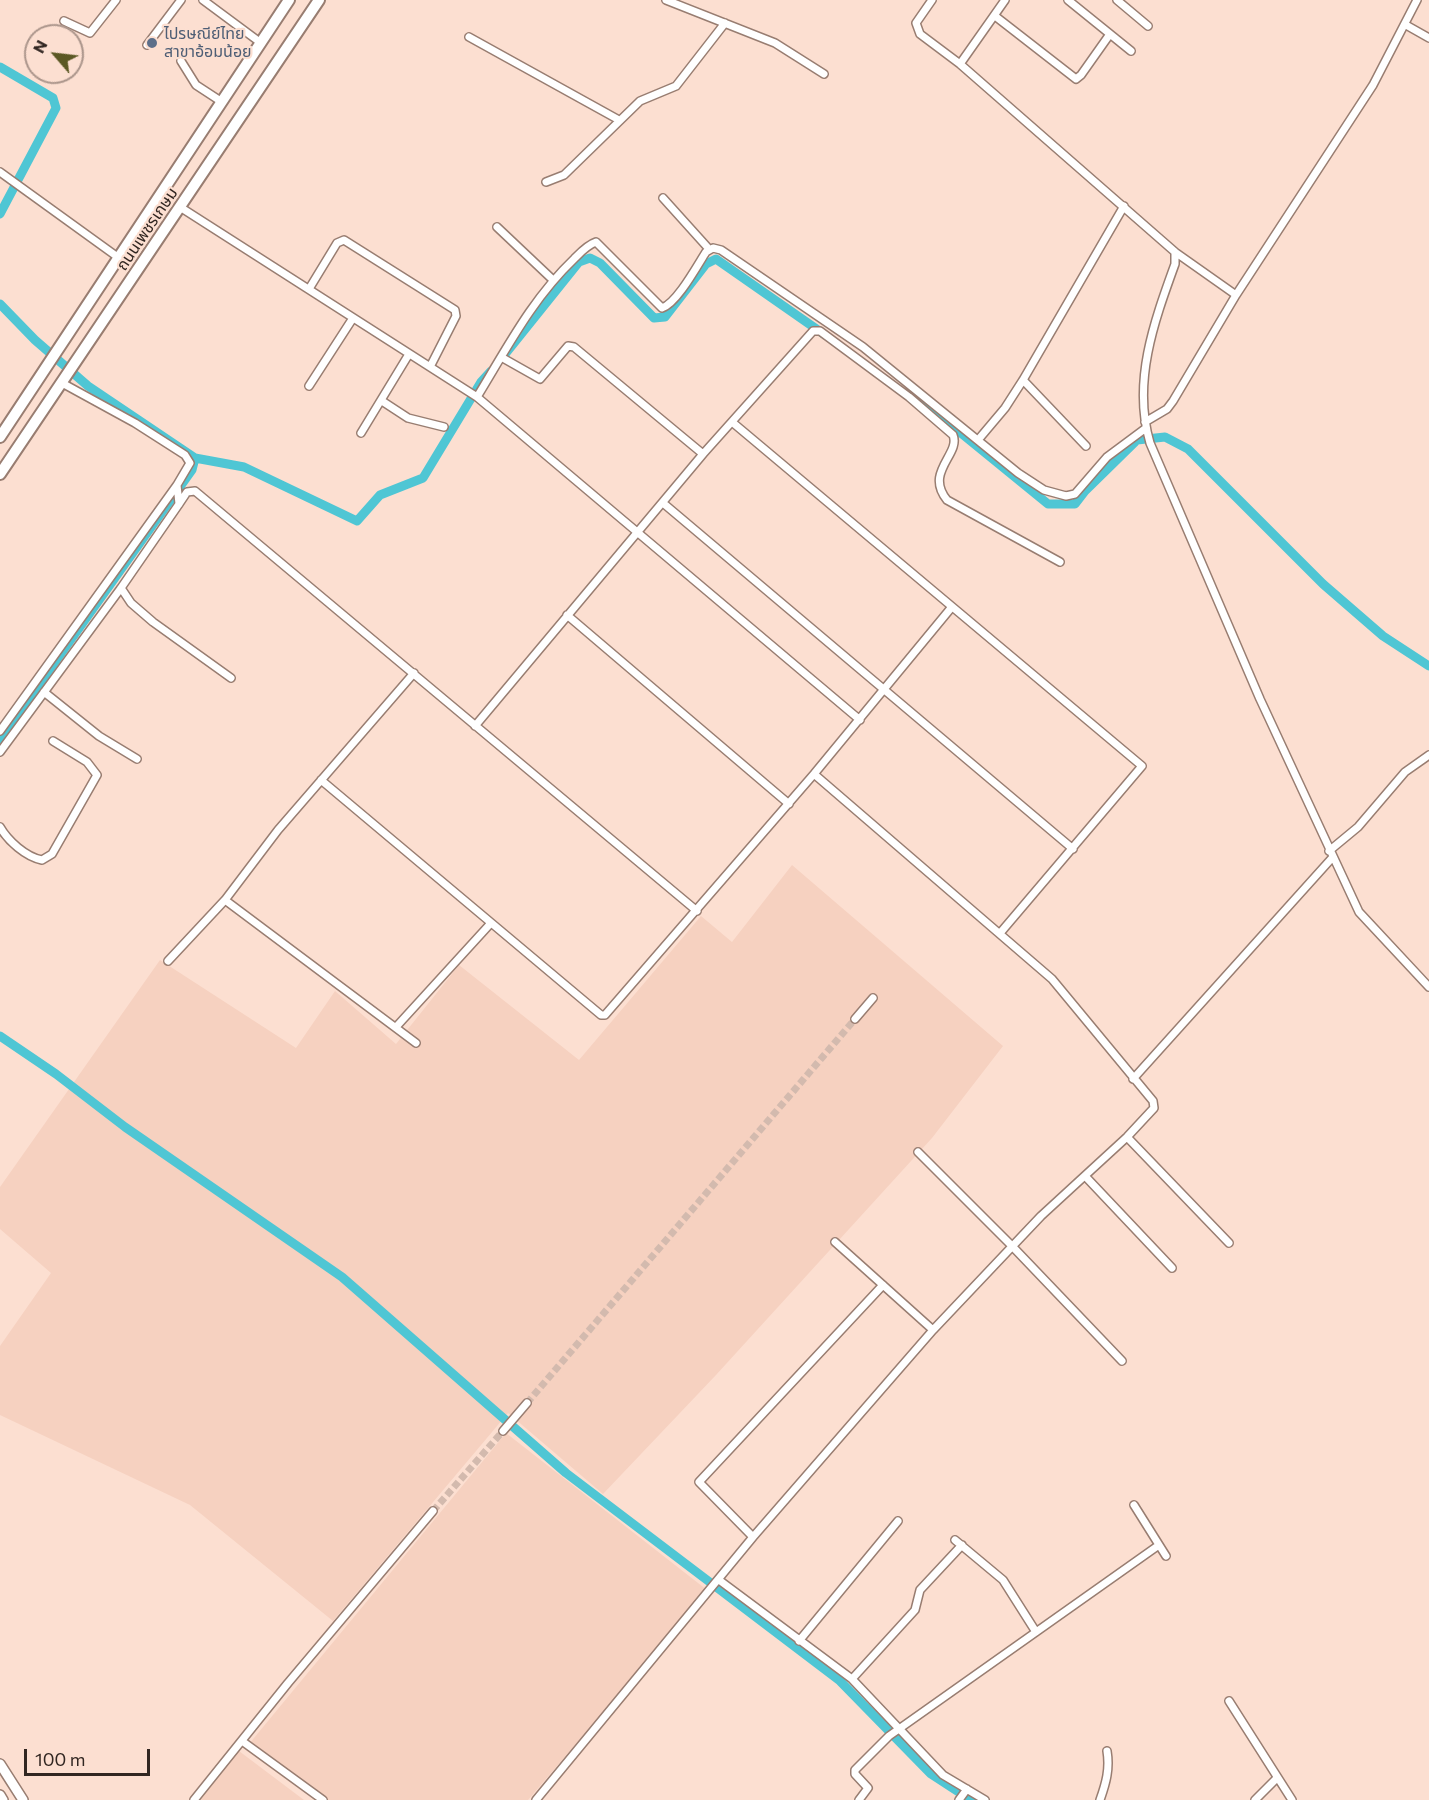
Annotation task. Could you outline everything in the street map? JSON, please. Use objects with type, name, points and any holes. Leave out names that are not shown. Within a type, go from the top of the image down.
[{"type":"main road","name":"ถนนเพชรเกษม","points":[[0,437],[289,0]]},
{"type":"main road","name":"ถนนเพชรเกษม","points":[[0,474],[319,0]]},
{"type":"main road","points":[[0,1764],[23,1800]]},
{"type":"main road","points":[[0,1795],[3,1800]]},
{"type":"street","points":[[64,21],[90,33],[116,0]]},
{"type":"street","points":[[147,45],[181,0]]},
{"type":"street","points":[[203,0],[261,43]]},
{"type":"street","points":[[666,0],[775,43],[824,74]]},
{"type":"street","points":[[932,0],[915,27],[920,34],[960,64],[1011,111],[1175,252],[1236,295]]},
{"type":"street","points":[[960,64],[1005,0]]},
{"type":"street","points":[[1068,0],[1131,51]]},
{"type":"street","points":[[1117,0],[1148,26]]},
{"type":"street","points":[[663,198],[710,249],[721,250],[863,347],[1018,473],[1044,490],[1071,496],[1114,450],[1167,409],[1236,295],[1349,123],[1406,25],[1417,0]]},
{"type":"street","points":[[994,16],[1076,79],[1110,34]]},
{"type":"street","points":[[546,182],[564,175],[619,120],[648,96],[676,86],[725,23]]},
{"type":"street","points":[[1406,25],[1429,38]]},
{"type":"street","points":[[469,38],[619,120]]},
{"type":"street","points":[[181,61],[196,85],[222,102]]},
{"type":"street","points":[[0,172],[119,258]]},
{"type":"street","points":[[978,440],[1005,408],[1023,380],[1124,206]]},
{"type":"street","points":[[180,207],[474,395],[860,720]]},
{"type":"street","points":[[497,227],[552,279]]},
{"type":"street","points":[[309,289],[337,243],[344,240],[455,310],[456,316],[430,367]]},
{"type":"street","points":[[474,395],[501,357],[532,304],[552,279],[584,249],[596,242],[662,308],[669,306],[710,249]]},
{"type":"street","points":[[1175,252],[1175,264],[1149,339],[1145,368],[1146,427],[1150,443],[1331,855],[1359,912],[1429,987]]},
{"type":"street","points":[[309,386],[353,318]]},
{"type":"street","points":[[475,726],[703,454],[813,331],[820,331],[882,375],[953,435],[955,443],[940,472],[941,489],[947,500],[1060,562]]},
{"type":"street","points":[[501,357],[540,379],[568,346],[574,346],[703,454]]},
{"type":"street","points":[[362,433],[409,354]]},
{"type":"street","points":[[0,731],[177,487],[190,463],[185,455],[135,423],[68,374]]},
{"type":"street","points":[[1023,380],[1086,446]]},
{"type":"street","points":[[382,401],[408,418],[444,427]]},
{"type":"street","points":[[732,422],[1142,766],[1001,932]]},
{"type":"street","points":[[177,487],[178,503]]},
{"type":"street","points":[[0,752],[121,588],[178,503],[190,491],[200,493],[697,911]]},
{"type":"street","points":[[663,503],[1073,849]]},
{"type":"street","points":[[121,588],[131,603],[153,622],[231,678]]},
{"type":"street","points":[[321,780],[601,1015],[605,1015],[789,804],[951,608]]},
{"type":"street","points":[[567,615],[789,804]]},
{"type":"street","points":[[168,961],[225,900],[278,830],[414,673]]},
{"type":"street","points":[[44,692],[99,736],[137,759]]},
{"type":"street","points":[[0,827],[8,838],[38,860],[48,859],[57,846],[97,775],[87,762],[53,741]]},
{"type":"street","points":[[1133,1079],[1405,772],[1429,755]]},
{"type":"street","points":[[536,1800],[753,1537],[933,1330],[1012,1246],[1127,1137],[1154,1105],[1052,979],[1001,932],[814,774]]},
{"type":"street","points":[[225,900],[416,1043]]},
{"type":"street","points":[[396,1027],[491,923]]},
{"type":"street","points":[[855,1019],[873,998]]},
{"type":"street","points":[[1127,1137],[1229,1243]]},
{"type":"street","points":[[918,1152],[1122,1361]]},
{"type":"street","points":[[1085,1176],[1172,1268]]},
{"type":"street","points":[[835,1242],[933,1330]]},
{"type":"street","points":[[753,1537],[699,1482],[883,1286]]},
{"type":"street","points":[[505,1428],[527,1403]]},
{"type":"street","points":[[1134,1505],[1166,1556]]},
{"type":"street","points":[[194,1800],[288,1683],[433,1511]]},
{"type":"street","points":[[800,1641],[898,1521]]},
{"type":"street","points":[[955,1540],[1003,1580],[1036,1632]]},
{"type":"street","points":[[852,1679],[915,1610],[920,1590],[962,1545]]},
{"type":"street","points":[[859,1800],[868,1788],[855,1774],[855,1770],[894,1732],[1159,1545]]},
{"type":"street","points":[[715,1583],[852,1679],[894,1732],[963,1795],[985,1800]]},
{"type":"street","points":[[1229,1701],[1292,1800]]},
{"type":"street","points":[[242,1741],[323,1800]]},
{"type":"street","points":[[1100,1800],[1109,1764],[1107,1751]]},
{"type":"street","points":[[1255,1800],[1277,1778]]},
{"type":"shaded area","points":[[792,865],[1003,1046],[932,1138],[716,1375],[603,1494],[508,1413],[333,1621],[190,1505],[0,1415],[0,1346],[51,1273],[0,1229],[0,1187],[160,960],[296,1048],[335,991],[396,1044],[459,965],[579,1060],[701,916],[732,942]]},
{"type":"shaded area","points":[[506,1433],[707,1590],[528,1800],[325,1800],[249,1744]]},
{"type":"shaded area","points":[[239,1751],[304,1800],[200,1800]]},
{"type":"waterway","points":[[0,67],[53,98],[56,108],[0,214]]},
{"type":"waterway","points":[[502,358],[579,262],[590,258],[600,263],[654,318],[665,317],[706,264],[716,259],[825,335]]},
{"type":"waterway","points":[[0,304],[35,340],[88,386],[195,458],[244,467],[357,521],[380,495],[423,478],[481,382],[491,371]]},
{"type":"waterway","points":[[912,397],[945,420],[1048,504],[1075,504],[1085,491],[1137,440],[1165,437],[1188,449],[1323,584],[1383,636],[1429,666]]},
{"type":"waterway","points":[[0,739],[192,470],[195,458]]},
{"type":"waterway","points":[[0,1036],[56,1074],[125,1127],[342,1277],[566,1473],[840,1681],[931,1774],[971,1800]]},
{"type":"tunnel","points":[[527,1403],[855,1019]]},
{"type":"tunnel","points":[[433,1511],[503,1431]]},
{"type":"place","name":"ไปรษณีย์ไทย สาขาอ้อมน้อย","points":[[152,43]]}]
